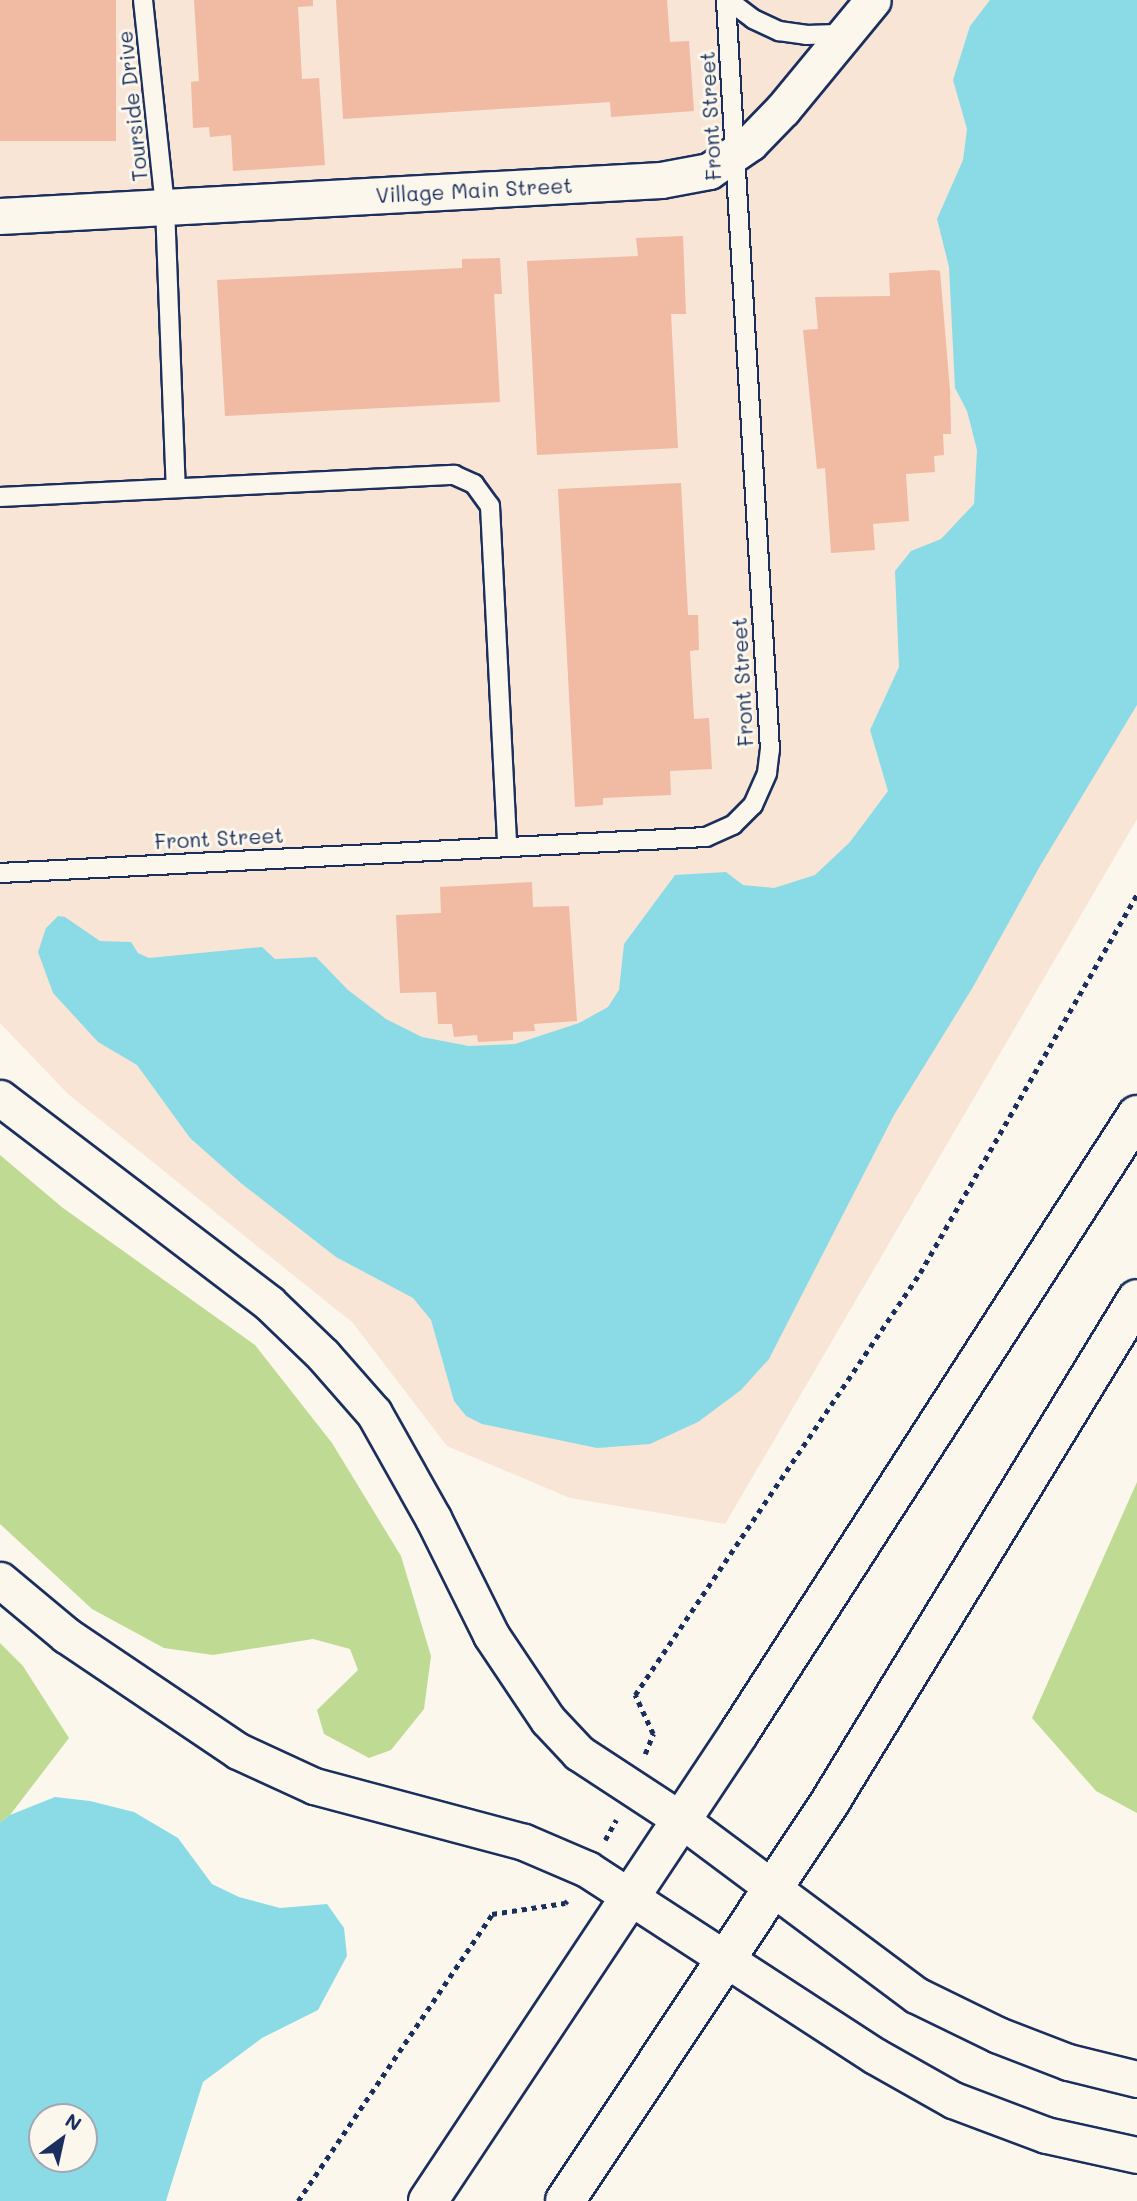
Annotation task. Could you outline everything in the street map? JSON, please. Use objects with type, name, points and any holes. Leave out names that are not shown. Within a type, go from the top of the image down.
[{"type":"main road","points":[[428,2201],[747,1722],[1137,1115]]},
{"type":"main road","points":[[565,2201],[830,1802],[1137,1299]]},
{"type":"street","name":"Village Main Street","points":[[0,216],[662,180],[709,171],[750,142],[783,109],[873,0]]},
{"type":"street","points":[[0,1098],[269,1303],[323,1355],[374,1413],[398,1452],[491,1634],[548,1720],[579,1753],[680,1819],[916,1994],[998,2035],[1033,2049],[1068,2062],[1137,2079]]},
{"type":"street","points":[[0,1580],[66,1635],[238,1751],[314,1786],[524,1842],[587,1869],[875,2056],[953,2100],[1046,2135],[1137,2155]]},
{"type":"lane","name":"Tourside Drive","points":[[143,0],[165,207],[176,488]]},
{"type":"lane","points":[[727,0],[753,19],[779,31],[806,35],[844,34]]},
{"type":"lane","name":"Front Street","points":[[0,873],[706,837],[733,825],[753,805],[767,773],[769,736],[727,0]]},
{"type":"lane","points":[[0,497],[454,475],[474,484],[489,506],[508,847]]},
{"type":"path","points":[[298,2201],[492,1914],[565,1903],[587,1869],[610,1831],[653,1734],[635,1695],[920,1273],[1137,894]]},
{"type":"shaded area","points":[[0,0],[1137,0],[1137,819],[725,1524],[570,1498],[447,1446],[353,1323],[68,1094],[0,1023]]},
{"type":"green space","points":[[0,1155],[63,1208],[255,1345],[332,1443],[401,1556],[431,1656],[424,1709],[391,1750],[369,1758],[324,1734],[317,1710],[358,1670],[350,1649],[313,1639],[213,1655],[164,1648],[92,1609],[0,1524]]},
{"type":"green space","points":[[1137,1482],[1137,1813],[1096,1791],[1032,1718]]},
{"type":"green space","points":[[0,1643],[23,1666],[69,1738],[10,1815],[0,1823]]},
{"type":"water","points":[[990,0],[1137,0],[1137,705],[1040,866],[973,987],[894,1115],[769,1359],[741,1390],[698,1422],[650,1444],[597,1448],[482,1424],[466,1416],[454,1401],[431,1320],[413,1298],[336,1257],[242,1184],[190,1138],[137,1065],[98,1042],[53,993],[38,952],[46,928],[58,916],[65,917],[100,941],[131,942],[138,953],[149,958],[262,947],[275,959],[316,957],[348,990],[386,1019],[422,1037],[469,1046],[515,1044],[579,1023],[608,1007],[619,990],[624,944],[675,875],[726,872],[743,885],[774,888],[815,875],[850,842],[888,791],[870,730],[899,667],[895,571],[911,551],[941,539],[974,504],[977,450],[967,411],[955,388],[949,267],[937,219],[963,160],[967,129],[953,80],[970,26]]},
{"type":"water","points":[[55,1797],[90,1801],[134,1812],[178,1838],[212,1884],[239,1897],[280,1908],[327,1904],[344,1928],[347,1956],[318,2010],[262,2038],[203,2082],[166,2201],[0,2201],[0,1823],[10,1815]]},
{"type":"building","points":[[0,0],[116,0],[116,141],[0,141]]},
{"type":"building","points":[[194,0],[313,0],[313,6],[298,7],[302,79],[319,78],[325,165],[233,171],[231,135],[210,137],[209,127],[193,128],[191,82],[199,81]]},
{"type":"building","points":[[336,0],[667,0],[670,42],[689,41],[694,111],[611,117],[610,102],[343,119]]},
{"type":"building","points":[[683,236],[686,314],[671,314],[678,448],[537,455],[527,261],[638,256],[636,238]]},
{"type":"building","points":[[500,258],[502,294],[494,294],[500,402],[225,416],[217,280],[462,268],[462,259]]},
{"type":"building","points":[[940,271],[950,390],[951,434],[943,434],[944,455],[934,456],[935,472],[906,474],[909,521],[873,524],[875,550],[831,553],[825,468],[817,469],[803,330],[818,329],[815,297],[890,296],[889,273]]},
{"type":"building","points":[[681,483],[688,615],[698,615],[699,650],[690,651],[694,719],[709,718],[712,769],[670,771],[671,795],[603,798],[603,805],[575,807],[558,489]]},
{"type":"building","points":[[532,882],[533,907],[569,906],[577,1021],[534,1024],[535,1031],[513,1032],[513,1040],[478,1042],[477,1035],[454,1037],[452,1024],[438,1024],[436,992],[400,993],[396,915],[441,913],[440,887]]}]
